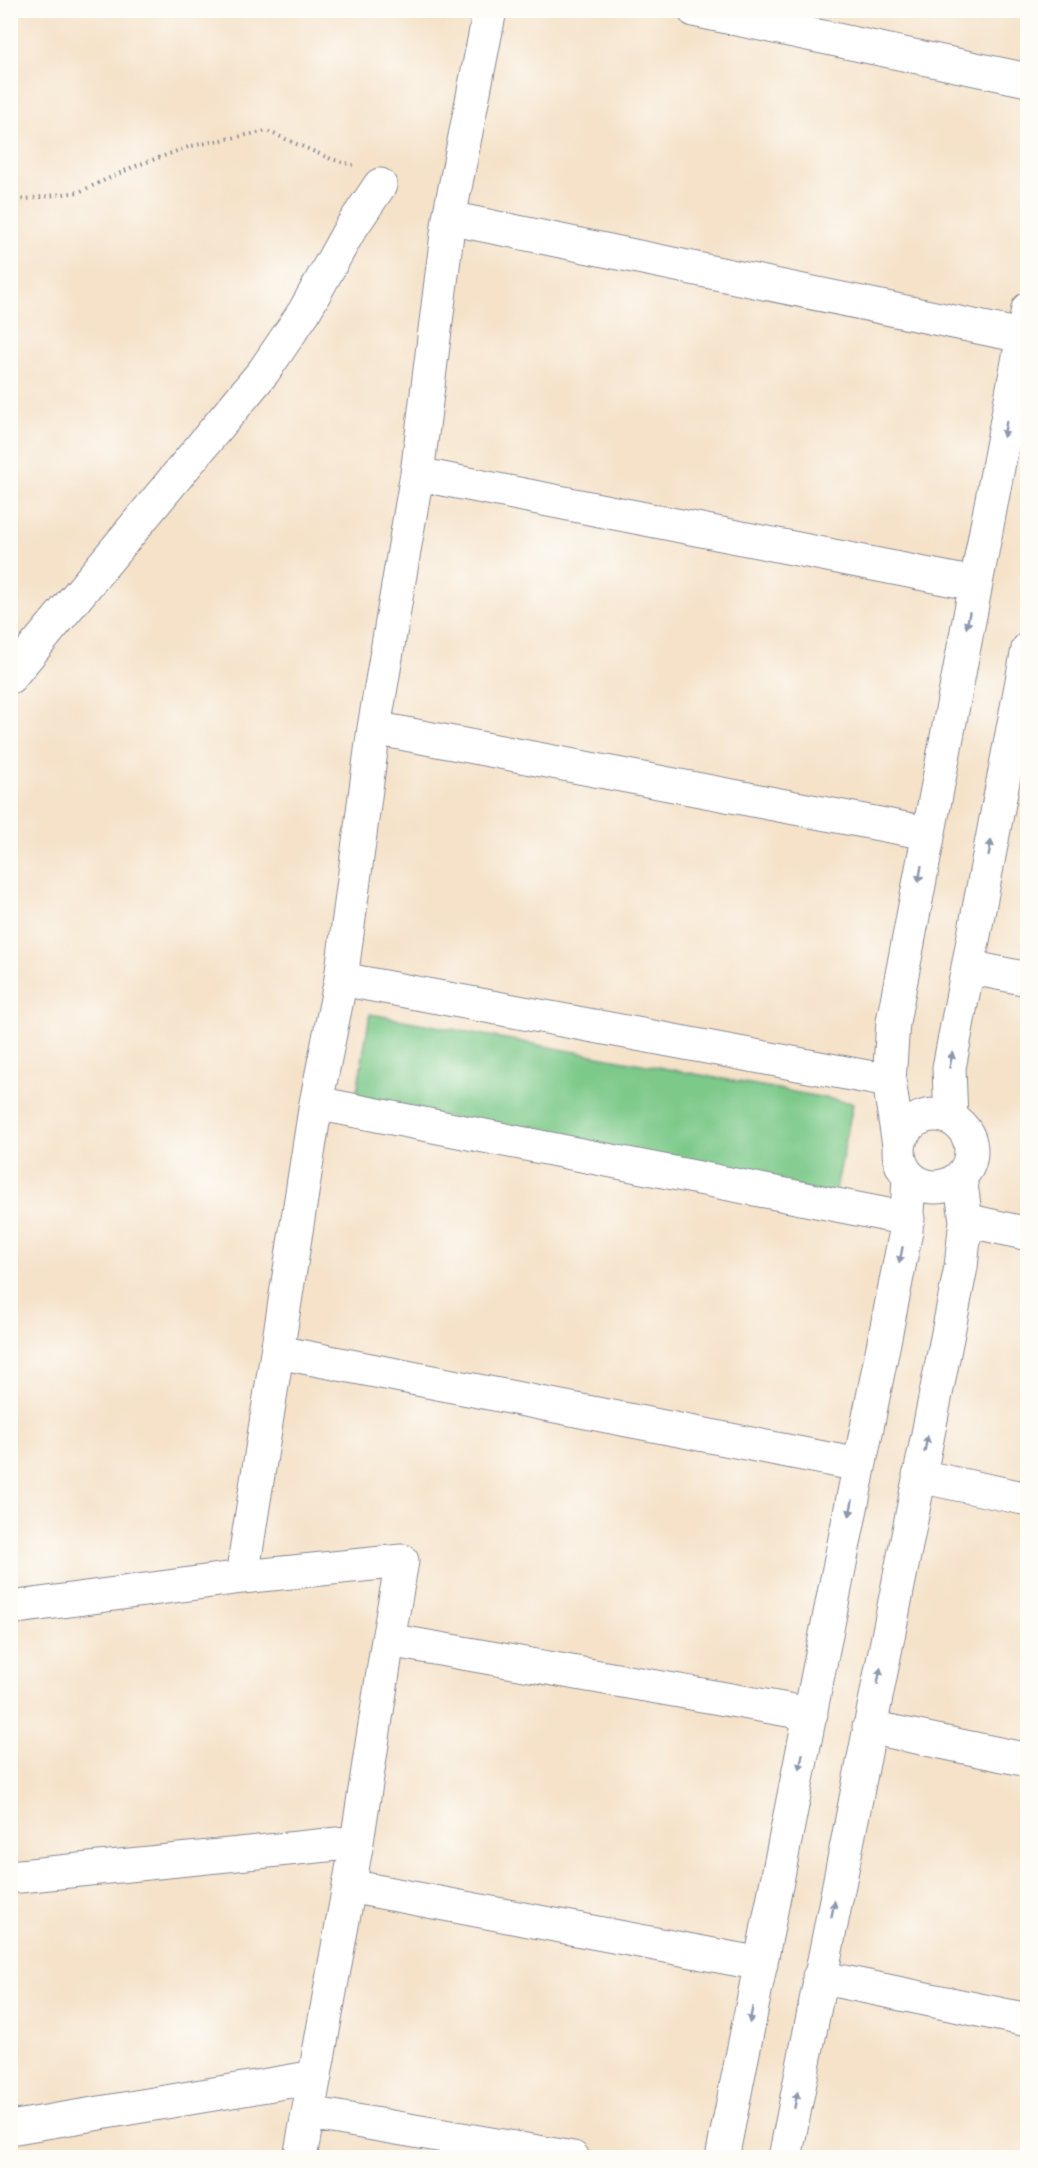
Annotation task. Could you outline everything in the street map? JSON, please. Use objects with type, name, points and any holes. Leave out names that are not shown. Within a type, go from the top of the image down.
[{"type":"street","points":[[242,1576],[316,1103],[341,979],[374,728],[417,474],[449,218],[490,10]]},
{"type":"street","points":[[694,10],[1028,80]]},
{"type":"street","points":[[10,677],[264,371],[304,312],[349,231],[380,185]]},
{"type":"street","points":[[449,218],[1025,323],[891,1032],[889,1081],[902,1167],[909,1177],[928,1187],[951,1184],[960,1177],[970,1157],[971,1146],[961,1125],[940,1115],[918,1118],[903,1134],[899,1145]]},
{"type":"street","points":[[417,474],[975,584]]},
{"type":"street","points":[[951,1119],[949,1068],[1021,716],[1028,649]]},
{"type":"street","points":[[374,728],[927,833]]},
{"type":"street","points":[[968,967],[1028,979]]},
{"type":"street","points":[[341,979],[889,1081]]},
{"type":"street","points":[[316,1103],[908,1219]]},
{"type":"street","points":[[722,2157],[908,1219],[909,1177]]},
{"type":"street","points":[[785,2157],[961,1267],[966,1220],[960,1177]]},
{"type":"street","points":[[966,1220],[1028,1233]]},
{"type":"street","points":[[278,1352],[859,1465]]},
{"type":"street","points":[[920,1476],[1028,1499]]},
{"type":"street","points":[[10,1608],[242,1576],[402,1561],[357,1842],[300,2157]]},
{"type":"street","points":[[388,1640],[811,1714]]},
{"type":"street","points":[[869,1727],[1028,1760]]},
{"type":"street","points":[[10,1877],[357,1842]]},
{"type":"street","points":[[349,1886],[761,1965]]},
{"type":"street","points":[[819,1977],[1028,2020]]},
{"type":"street","points":[[10,2128],[315,2077]]},
{"type":"street","points":[[309,2113],[573,2157]]},
{"type":"path","points":[[10,201],[79,192],[134,167],[191,146],[267,131],[331,159],[356,166],[380,185]]},
{"type":"green space","points":[[370,1014],[853,1103],[835,1195],[356,1098]]}]
